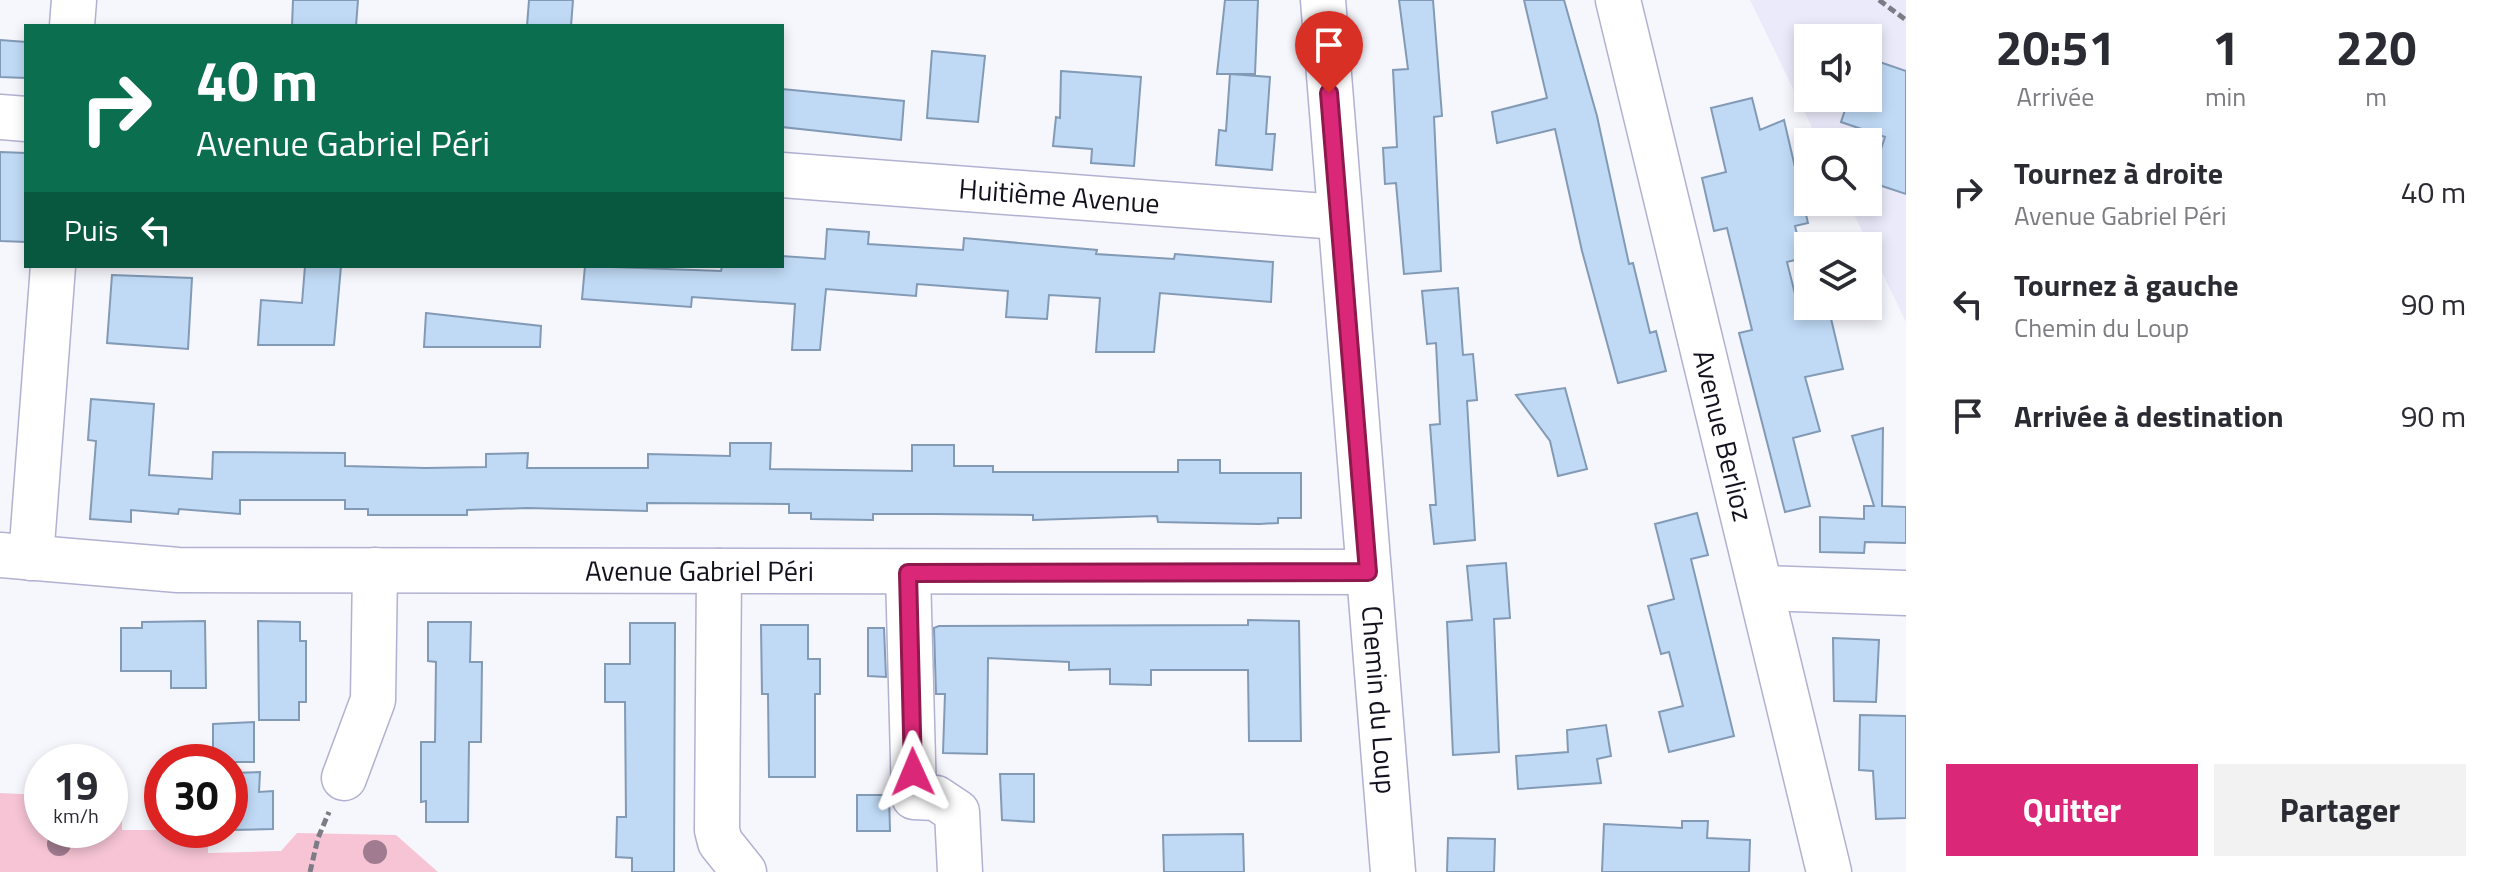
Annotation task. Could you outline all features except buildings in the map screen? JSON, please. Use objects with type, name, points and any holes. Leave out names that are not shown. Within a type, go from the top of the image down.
[{"type":"street","points":[[72,24],[74,0]]},
{"type":"street","name":"Chemin du Loup","points":[[1323,0],[1338,217],[1393,872]]},
{"type":"street","name":"Avenue Berlioz","points":[[1618,0],[1763,588],[1829,872]]},
{"type":"street","points":[[0,117],[24,119]]},
{"type":"street","name":"Huitième Avenue","points":[[784,175],[1338,217]]},
{"type":"street","points":[[15,557],[53,268]]},
{"type":"street","name":"Avenue Gabriel Péri","points":[[15,557],[178,570],[1368,572]]},
{"type":"street","points":[[344,778],[373,700],[375,570]]},
{"type":"street","points":[[719,571],[717,830],[720,842],[744,872]]},
{"type":"street","points":[[908,573],[914,797],[936,798],[957,812],[960,872]]},
{"type":"street","points":[[1763,588],[1906,593]]},
{"type":"path","points":[[1879,0],[1906,20]]},
{"type":"path","points":[[310,872],[318,838],[344,778]]},
{"type":"shaded area","points":[[1750,0],[1906,0],[1906,322],[1882,272],[1882,232],[1862,232],[1855,216],[1882,216],[1882,128],[1812,128],[1804,112],[1882,112],[1882,24],[1794,24],[1794,91]]},
{"type":"shaded area","points":[[0,793],[24,794],[24,848],[128,848],[128,830],[144,830],[144,848],[208,848],[208,853],[281,851],[297,833],[396,835],[438,872],[0,872]]},
{"type":"route","points":[[913,772],[908,573],[1368,572],[1329,93]]}]
